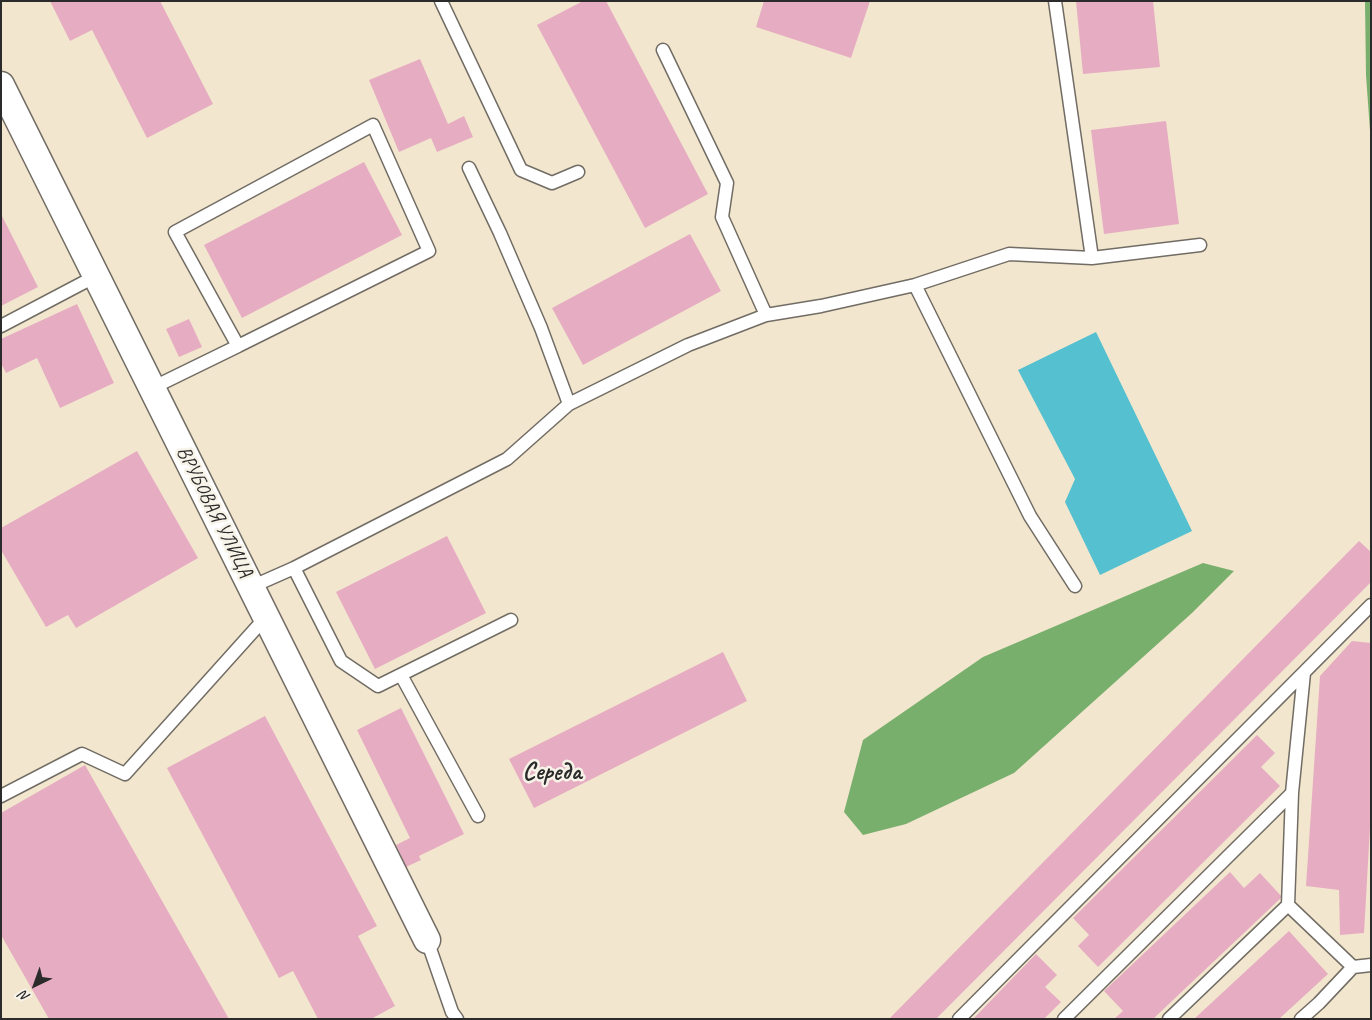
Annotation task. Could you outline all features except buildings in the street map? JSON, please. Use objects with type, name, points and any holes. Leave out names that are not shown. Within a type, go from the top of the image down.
[{"type":"street","name":"ВРУБОВАЯ УЛИЦА","points":[[1,85],[427,940]]},
{"type":"lane","points":[[441,1],[522,170],[552,183],[578,172]]},
{"type":"lane","points":[[1055,1],[1092,258]]},
{"type":"lane","points":[[663,50],[727,184],[722,217],[766,315]]},
{"type":"lane","points":[[152,388],[238,346],[429,252],[374,125],[175,232],[238,346]]},
{"type":"lane","points":[[469,168],[500,233],[541,328],[569,404]]},
{"type":"lane","points":[[251,587],[294,568],[507,459],[569,404],[688,345],[766,315],[821,306],[915,285],[1009,254],[1092,258],[1200,245]]},
{"type":"lane","points":[[1,326],[96,276]]},
{"type":"lane","points":[[915,285],[1030,516],[1074,586]]},
{"type":"lane","points":[[294,568],[341,661],[378,686],[511,620]]},
{"type":"lane","points":[[959,1019],[1371,605]]},
{"type":"lane","points":[[1,796],[82,754],[125,774],[266,617]]},
{"type":"lane","points":[[1169,1019],[1288,906],[1292,793],[1304,672]]},
{"type":"lane","points":[[401,675],[478,816]]},
{"type":"lane","points":[[1064,1019],[1292,793]]},
{"type":"lane","points":[[1288,906],[1353,967]]},
{"type":"lane","points":[[427,940],[456,1019]]},
{"type":"lane","points":[[1301,1019],[1353,967],[1371,965]]},
{"type":"lane","points":[[1316,1019],[1319,1003]]},
{"type":"green space","points":[[1365,1],[1371,1],[1371,145],[1366,75]]},
{"type":"green space","points":[[1203,563],[1234,571],[1192,613],[1014,773],[906,824],[863,835],[844,812],[863,740],[983,657]]},
{"type":"water","points":[[1096,332],[1192,531],[1100,575],[1065,502],[1075,479],[1018,370]]},
{"type":"district","name":"Середа","points":[[552,772]]}]
